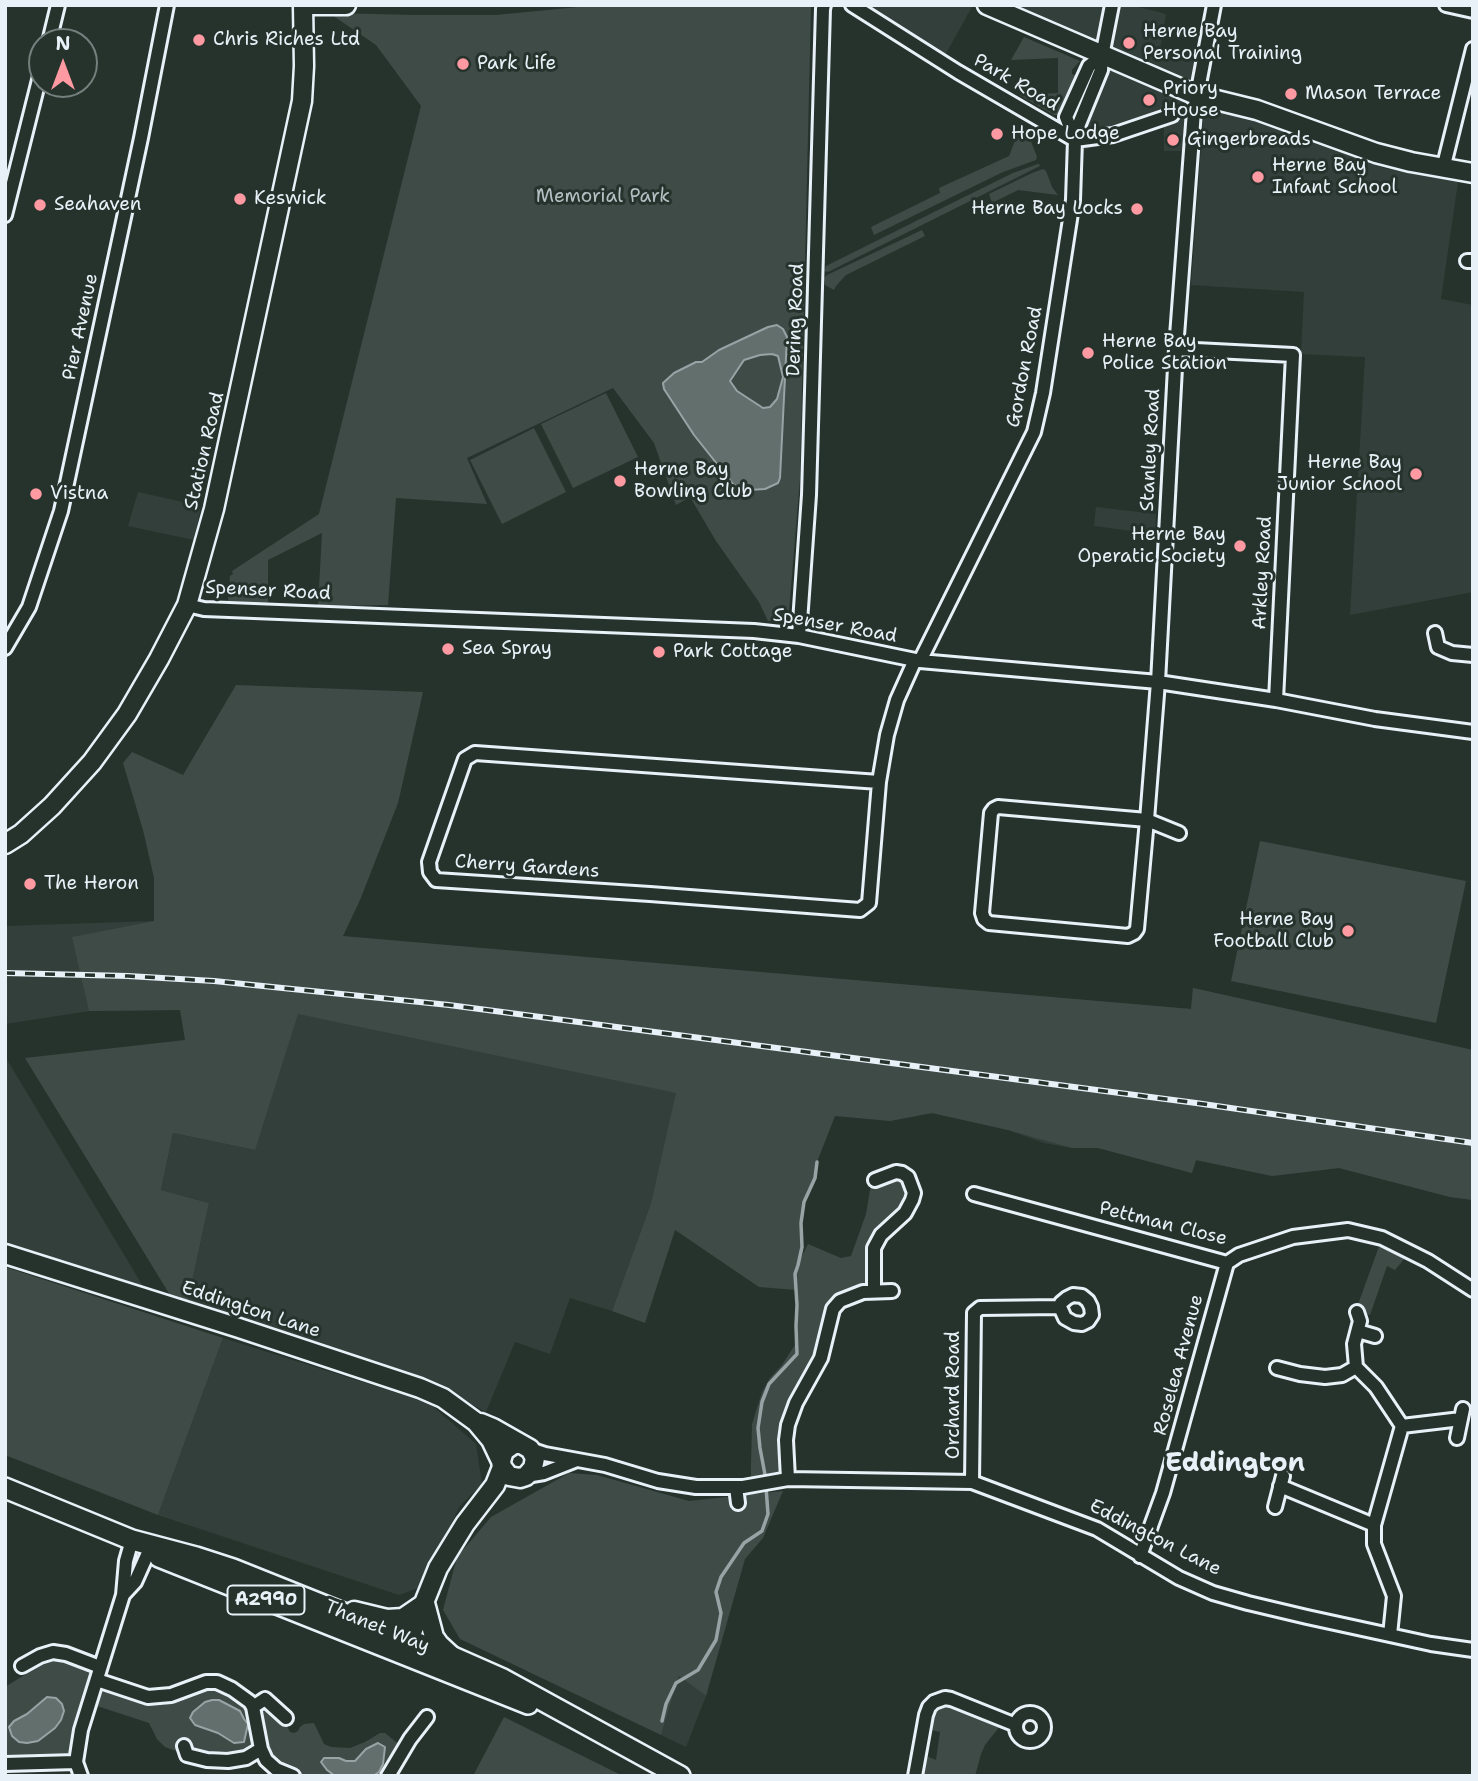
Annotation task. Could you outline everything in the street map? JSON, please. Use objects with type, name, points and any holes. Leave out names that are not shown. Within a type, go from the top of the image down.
[{"type":"main road","name":"Thanet Way","points":[[5,1488],[150,1548],[406,1647],[453,1657],[503,1679],[680,1776]]},
{"type":"main road","name":"Thanet Way","points":[[150,1548],[233,1569],[317,1602],[514,1699],[575,1719]]},
{"type":"street","points":[[52,28],[58,5]]},
{"type":"street","name":"Pier Avenue","points":[[5,648],[29,607],[61,511],[167,5]]},
{"type":"street","points":[[304,5],[346,5]]},
{"type":"street","name":"Station Road","points":[[5,844],[21,834],[52,806],[92,762],[127,714],[187,605],[214,509],[302,101],[304,5]]},
{"type":"street","name":"Dering Road","points":[[799,636],[809,495],[824,5]]},
{"type":"street","name":"Park Road","points":[[852,5],[958,72],[1075,140]]},
{"type":"street","points":[[988,5],[1196,95],[1257,110],[1376,153],[1443,169],[1473,173]]},
{"type":"street","points":[[1102,56],[1112,5]]},
{"type":"street","name":"Stanley Road","points":[[1147,820],[1158,682],[1176,349],[1196,95],[1214,5]]},
{"type":"street","points":[[1446,5],[1473,11]]},
{"type":"street","points":[[1443,169],[1473,49]]},
{"type":"street","name":"Gordon Road","points":[[917,660],[1034,432],[1043,393],[1073,200],[1075,140],[1066,117],[1089,66],[1102,56]]},
{"type":"street","points":[[5,215],[34,98]]},
{"type":"street","points":[[1075,140],[1112,135],[1172,115]]},
{"type":"street","name":"Arkley Road","points":[[1176,349],[1293,355],[1276,700]]},
{"type":"street","name":"Spenser Road","points":[[187,605],[204,609],[754,631],[799,636],[917,660],[1158,682],[1276,700],[1374,719],[1473,732]]},
{"type":"street","points":[[1435,633],[1438,647],[1452,653],[1473,655]]},
{"type":"street","name":"Cherry Gardens","points":[[879,782],[475,753],[465,759],[429,862],[430,872],[436,880],[860,910],[869,903],[879,782],[887,735],[897,700],[917,660]]},
{"type":"street","points":[[1147,820],[1137,929],[1134,933],[1128,936],[989,923],[984,919],[982,913],[993,809],[998,807],[1147,820],[1179,833]]},
{"type":"street","points":[[874,1290],[874,1248],[881,1235],[905,1213],[914,1193],[908,1177],[902,1173],[896,1172],[875,1180]]},
{"type":"street","name":"Pettman Close","points":[[974,1194],[993,1206],[1227,1263],[1239,1255],[1293,1237],[1348,1230],[1382,1238],[1410,1251],[1473,1290]]},
{"type":"street","name":"Eddington Lane","points":[[5,1254],[409,1384],[443,1398],[476,1422],[491,1440],[501,1464]]},
{"type":"street","name":"Roselea Avenue","points":[[1140,1556],[1163,1493],[1227,1263]]},
{"type":"street","points":[[789,1479],[786,1440],[788,1425],[796,1403],[821,1358],[833,1309],[840,1301],[863,1292],[892,1291]]},
{"type":"street","name":"Orchard Road","points":[[972,1482],[974,1313],[980,1308],[1060,1307]]},
{"type":"street","points":[[1357,1312],[1360,1321],[1354,1345],[1356,1367],[1376,1387],[1402,1426],[1374,1525],[1374,1544],[1394,1597],[1390,1635]]},
{"type":"street","points":[[1358,1331],[1375,1336]]},
{"type":"street","points":[[1278,1366],[1300,1374],[1325,1377],[1342,1374],[1356,1367]]},
{"type":"street","points":[[1402,1426],[1462,1414],[1457,1438]]},
{"type":"street","name":"Eddington Lane","points":[[476,1422],[545,1454],[605,1465],[658,1481],[696,1487],[736,1487],[789,1479],[972,1482],[1097,1529],[1178,1578],[1213,1593],[1254,1605],[1431,1644],[1473,1650]]},
{"type":"street","points":[[406,1647],[438,1568],[465,1524],[474,1512],[495,1486],[504,1451],[514,1444],[525,1446],[535,1458],[533,1468],[509,1490],[474,1512]]},
{"type":"street","points":[[501,1464],[509,1476],[523,1477],[544,1473],[578,1460]]},
{"type":"street","points":[[1275,1507],[1282,1481],[1374,1525]]},
{"type":"street","points":[[736,1487],[738,1503]]},
{"type":"street","points":[[81,1776],[76,1762],[81,1730],[123,1595],[126,1561],[132,1540]]},
{"type":"street","points":[[123,1595],[137,1578],[150,1548]]},
{"type":"street","points":[[317,1602],[387,1619],[403,1618],[425,1603]]},
{"type":"street","points":[[425,1603],[435,1637],[453,1657]]},
{"type":"street","points":[[22,1666],[54,1652],[66,1654],[98,1674],[148,1697],[163,1697],[206,1682],[217,1682],[250,1702],[266,1760],[276,1769],[293,1776]]},
{"type":"street","points":[[253,1707],[265,1699],[286,1718]]},
{"type":"street","points":[[915,1776],[926,1715],[934,1702],[951,1699],[1016,1725]]},
{"type":"street","points":[[388,1776],[427,1717]]},
{"type":"street","points":[[184,1746],[187,1755],[207,1760],[246,1758],[261,1749]]},
{"type":"street","points":[[5,1764],[76,1762]]},
{"type":"shaded area","points":[[859,5],[973,5],[944,57]]},
{"type":"shaded area","points":[[980,5],[1131,5],[1166,14],[1160,50],[1205,57],[1193,151],[1164,151],[1164,125],[1081,151],[1069,128],[1090,58]]},
{"type":"shaded area","name":"Herne Bay Junior School","points":[[1212,110],[1261,121],[1384,168],[1458,182],[1441,299],[1473,305],[1473,592],[1350,615],[1365,357],[1301,354],[1304,292],[1191,285],[1203,120]]},
{"type":"shaded area","points":[[777,325],[787,337],[780,478],[778,483],[765,489],[749,490],[733,484],[694,435],[664,389],[663,383],[674,373],[696,362],[702,362],[719,350]],"holes":[[[760,355],[778,356],[783,377],[777,399],[770,407],[763,408],[737,391],[730,381],[744,360]]]},
{"type":"shaded area","points":[[138,492],[201,506],[194,540],[128,526]]},
{"type":"shaded area","points":[[1096,507],[1156,514],[1155,534],[1094,526]]},
{"type":"shaded area","points":[[154,921],[1191,1009],[1193,988],[1473,1050],[1473,1200],[1450,1197],[1339,1168],[1272,1176],[1196,1160],[1192,1173],[1098,1148],[1072,1148],[1044,1143],[1008,1130],[932,1113],[890,1121],[677,1093],[651,1203],[612,1311],[570,1298],[550,1354],[515,1342],[486,1412],[411,1373],[188,1300],[209,1203],[161,1190],[173,1133],[255,1150],[181,1010],[90,1011],[5,1024],[5,926]]},
{"type":"shaded area","points":[[6,1058],[147,1293],[5,1247]]},
{"type":"shaded area","points":[[223,1338],[429,1403],[476,1444],[482,1484],[460,1506],[421,1587],[399,1595],[158,1515]]},
{"type":"shaded area","points":[[679,1676],[706,1696],[686,1747],[661,1735]]},
{"type":"shaded area","points":[[47,1697],[56,1698],[62,1704],[64,1711],[61,1720],[38,1741],[19,1742],[12,1736],[9,1727]]},
{"type":"shaded area","points":[[212,1700],[219,1700],[240,1711],[248,1724],[244,1742],[234,1743],[218,1733],[195,1725],[190,1718],[193,1712]]},
{"type":"shaded area","points":[[378,1743],[385,1747],[383,1764],[373,1776],[335,1776],[321,1762],[324,1758],[355,1761],[366,1749]]},
{"type":"green space","name":"Memorial Park","points":[[587,5],[811,5],[800,479],[788,623],[768,621],[759,602],[716,541],[690,497],[676,505],[654,443],[613,388],[467,458],[487,504],[396,498],[388,605],[318,606],[322,533],[268,560],[268,603],[228,601],[232,571],[319,514],[421,106],[376,45],[329,13],[496,15]]},
{"type":"green space","points":[[1024,37],[1080,61],[1072,70],[1072,74],[1077,76],[1058,115],[1019,95],[1058,93],[1058,58],[1011,60]]},
{"type":"green space","points":[[1020,128],[1027,131],[1036,160],[1003,172],[874,235],[871,227],[940,193],[939,188],[1009,156]]},
{"type":"green space","points":[[1039,164],[1040,166],[828,272],[824,271],[826,266],[948,205],[1013,173]]},
{"type":"green space","points":[[1043,169],[1058,195],[1018,190],[992,203],[989,194]]},
{"type":"green space","points":[[922,230],[925,236],[846,275],[834,290],[825,285],[824,278],[827,275]]},
{"type":"green space","points":[[606,393],[638,457],[573,488],[541,424]]},
{"type":"green space","points":[[534,428],[566,492],[502,524],[470,460]]},
{"type":"green space","points":[[236,685],[423,692],[398,803],[343,936],[1191,1009],[1193,988],[1473,1050],[1473,1200],[1450,1197],[1339,1168],[1272,1176],[1196,1160],[1192,1173],[1098,1148],[1072,1148],[932,1113],[890,1121],[835,1116],[817,1162],[815,1178],[804,1202],[799,1262],[808,1244],[841,1258],[851,1256],[875,1180],[896,1172],[914,1193],[881,1235],[874,1290],[850,1296],[829,1323],[788,1425],[788,1479],[754,1485],[751,1477],[752,1424],[762,1392],[798,1340],[796,1290],[759,1287],[675,1230],[645,1323],[612,1311],[651,1203],[676,1093],[298,1014],[255,1150],[173,1133],[161,1190],[209,1203],[188,1300],[170,1295],[25,1058],[185,1040],[180,1010],[89,1011],[72,937],[154,921],[154,878],[123,763],[132,752],[183,775]]},
{"type":"green space","name":"Herne Bay Football Club","points":[[1260,841],[1466,881],[1436,1023],[1231,981]]},
{"type":"green space","points":[[1382,1238],[1410,1252],[1395,1270],[1387,1266],[1370,1315],[1357,1312],[1356,1310]]},
{"type":"green space","points":[[5,1267],[223,1338],[158,1515],[5,1455]]},
{"type":"green space","points":[[569,1473],[597,1475],[689,1501],[783,1491],[763,1538],[745,1559],[706,1696],[679,1676],[661,1735],[460,1639],[443,1610],[457,1557],[491,1517]]},
{"type":"green space","points":[[63,1660],[97,1669],[90,1690],[100,1693],[111,1690],[137,1701],[163,1705],[221,1689],[263,1707],[268,1705],[283,1718],[290,1732],[298,1731],[304,1724],[314,1723],[324,1744],[331,1747],[350,1748],[380,1733],[385,1733],[401,1746],[387,1776],[304,1776],[279,1763],[270,1749],[248,1758],[194,1754],[194,1749],[187,1745],[180,1752],[173,1750],[157,1739],[149,1723],[85,1702],[72,1756],[5,1762],[5,1687],[42,1664]]},
{"type":"green space","points":[[945,1698],[1004,1721],[985,1745],[975,1776],[923,1776],[916,1771],[919,1753],[936,1760],[940,1732],[923,1728],[926,1715]]},
{"type":"green space","points":[[504,1717],[623,1776],[473,1776]]},
{"type":"waterway","points":[[766,1480],[758,1428],[762,1402],[769,1384],[797,1354],[795,1274],[802,1247],[804,1202],[815,1178],[817,1162]]},
{"type":"waterway","points":[[662,1721],[666,1704],[676,1683],[698,1670],[716,1640],[721,1613],[716,1592],[721,1577],[744,1543],[762,1531],[768,1514],[766,1487]]},
{"type":"railway","points":[[5,973],[214,981],[449,1005],[1196,1103],[1473,1143]]},
{"type":"place","name":"Chris Riches Ltd","points":[[199,40]]},
{"type":"place","name":"Herne Bay Personal Training","points":[[1129,43]]},
{"type":"place","name":"Park Life","points":[[463,64]]},
{"type":"place","name":"Mason Terrace","points":[[1291,94]]},
{"type":"place","name":"Priory House","points":[[1149,100]]},
{"type":"place","name":"Hope Lodge","points":[[997,134]]},
{"type":"place","name":"Gingerbreads","points":[[1173,140]]},
{"type":"place","name":"Herne Bay Infant School","points":[[1258,177]]},
{"type":"place","name":"Keswick","points":[[240,199]]},
{"type":"place","name":"Seahaven","points":[[40,205]]},
{"type":"place","name":"Herne Bay Locks","points":[[1137,209]]},
{"type":"place","name":"Herne Bay Police Station","points":[[1088,353]]},
{"type":"place","name":"Herne Bay Junior School","points":[[1416,474]]},
{"type":"place","name":"Herne Bay Bowling Club","points":[[620,481]]},
{"type":"place","name":"Vistna","points":[[36,494]]},
{"type":"place","name":"Herne Bay Operatic Society","points":[[1240,546]]},
{"type":"place","name":"Sea Spray","points":[[448,649]]},
{"type":"place","name":"Park Cottage","points":[[659,652]]},
{"type":"place","name":"The Heron","points":[[30,884]]},
{"type":"place","name":"Herne Bay Football Club","points":[[1348,931]]},
{"type":"district","name":"Eddington","points":[[1235,1464]]}]
